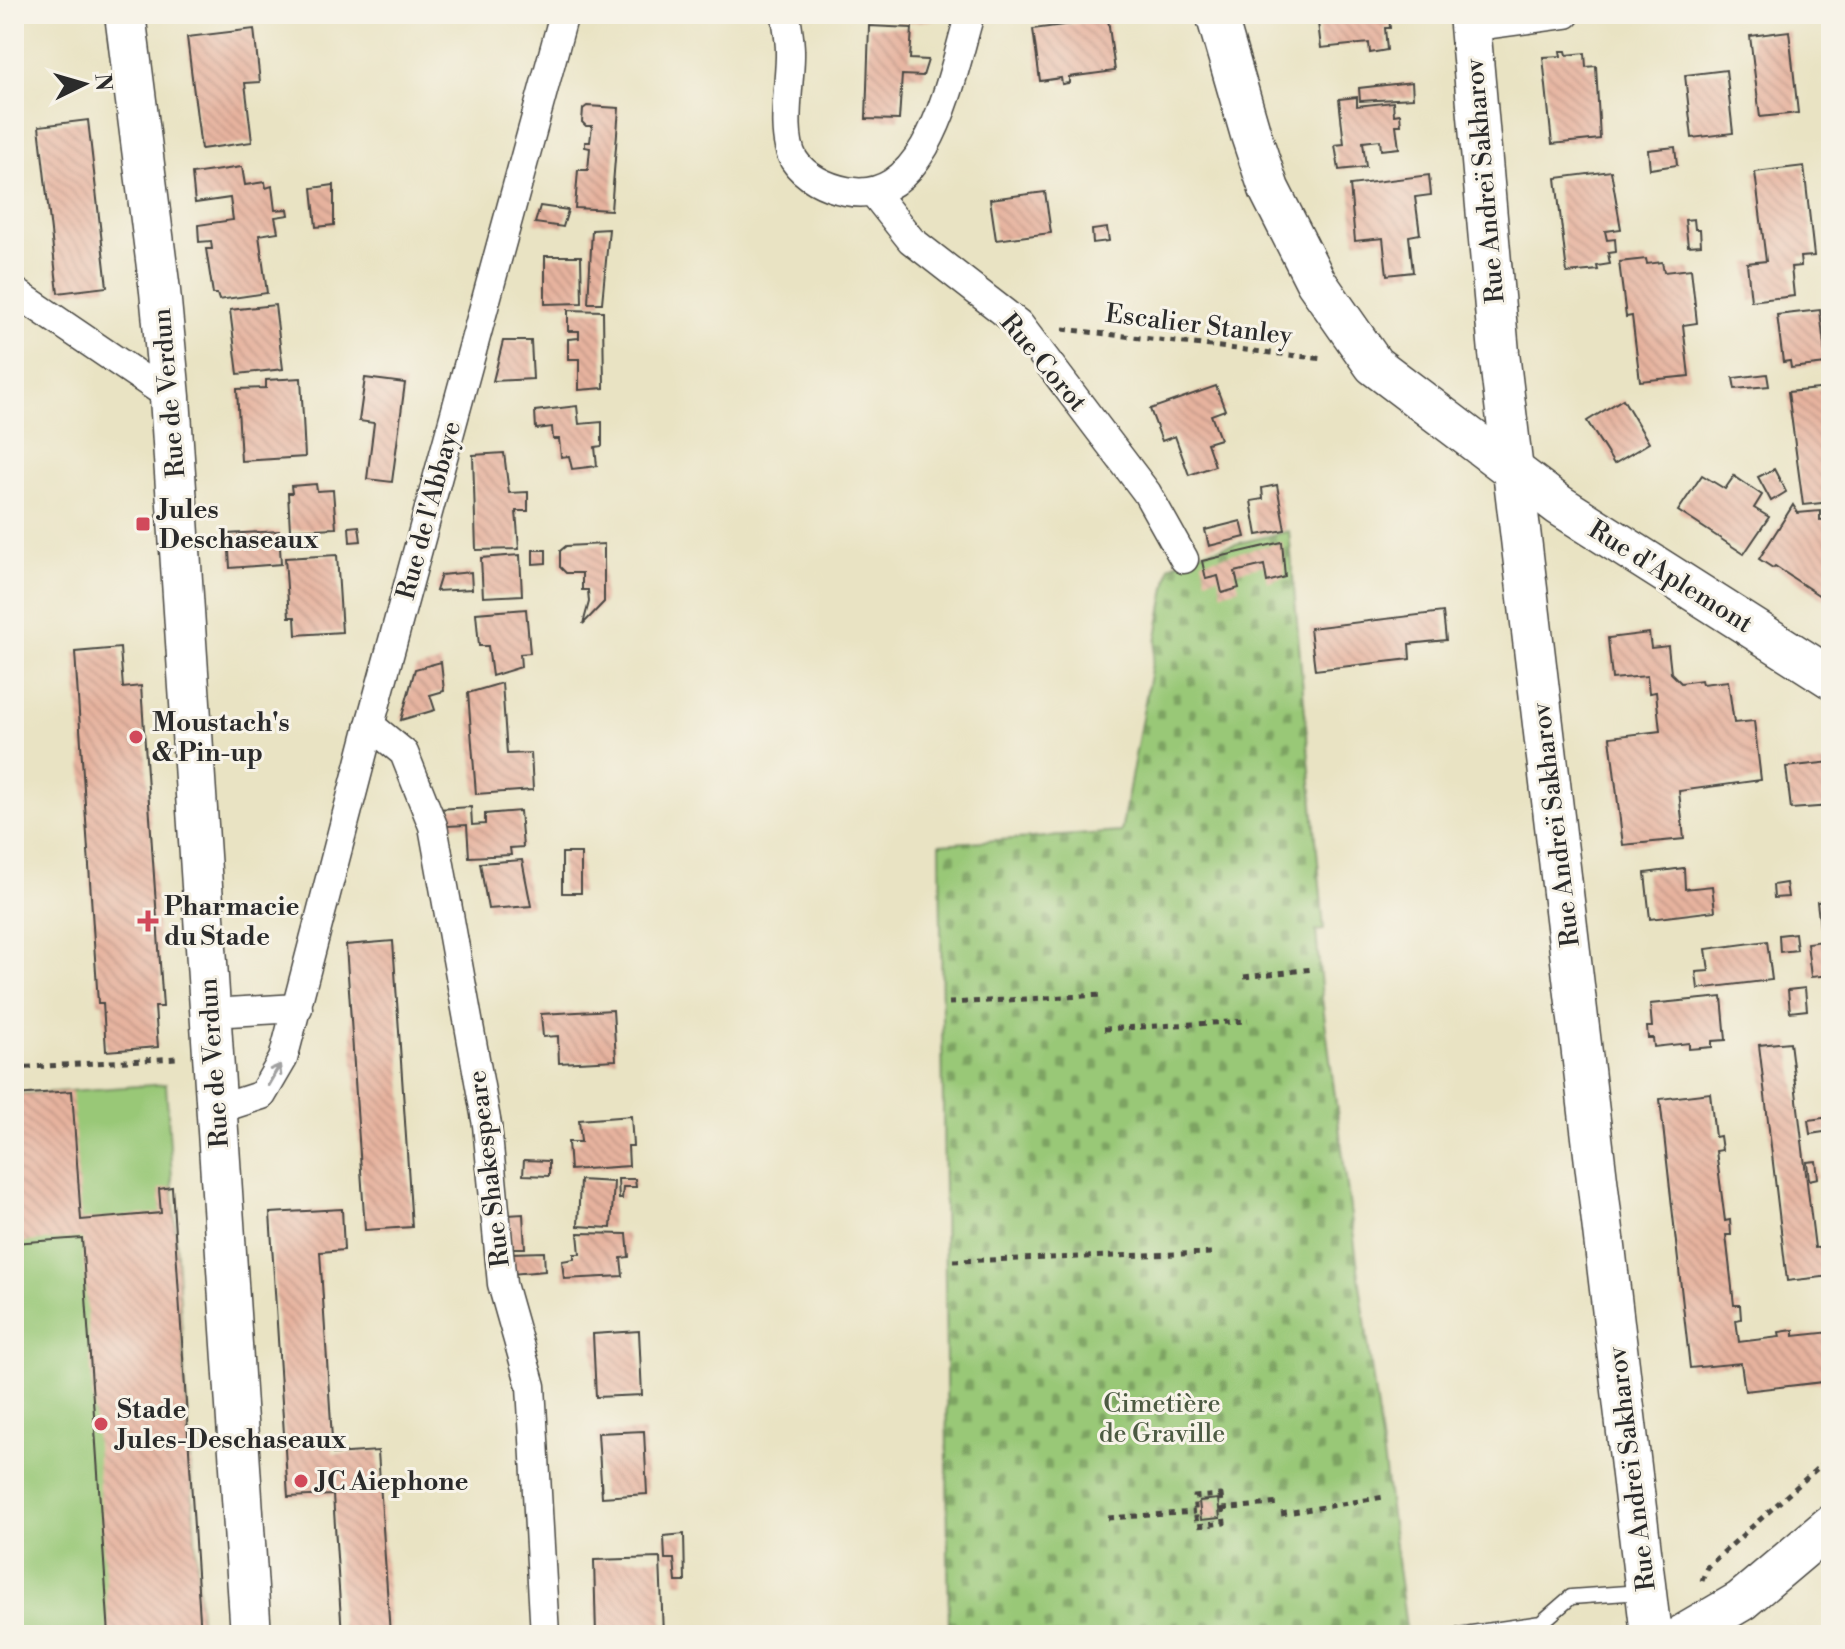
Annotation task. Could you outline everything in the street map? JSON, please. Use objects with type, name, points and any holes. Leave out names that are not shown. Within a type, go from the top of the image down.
[{"type":"street","name":"Rue de Verdun","points":[[125,14],[170,397],[251,1635]]},
{"type":"street","name":"Rue de l'Abbaye","points":[[216,1110],[262,1095],[283,1059],[370,725],[564,14]]},
{"type":"street","points":[[786,14],[790,50],[787,126],[793,159],[812,178],[850,192],[873,192],[896,182],[917,160],[937,123],[970,14]]},
{"type":"street","name":"Rue d'Aplemont","points":[[1216,14],[1269,189],[1316,282],[1374,365],[1513,472],[1576,516],[1831,678]]},
{"type":"street","points":[[1469,20],[1566,14]]},
{"type":"street","name":"Rue Andreï Sakharov","points":[[1469,20],[1499,353],[1646,1591],[1674,1634]]},
{"type":"street","name":"Rue Corot","points":[[873,192],[911,240],[1019,324],[1147,493],[1184,559]]},
{"type":"street","points":[[14,291],[170,397]]},
{"type":"street","name":"Rue Shakespeare","points":[[370,725],[404,753],[433,826],[487,1125],[502,1284],[531,1386],[545,1635]]},
{"type":"street","points":[[211,1013],[298,1008]]},
{"type":"street","points":[[1674,1634],[1741,1601],[1831,1525]]},
{"type":"lane","points":[[1458,1635],[1541,1623],[1571,1597],[1646,1591]]},
{"type":"path","name":"Escalier Stanley","points":[[1019,324],[1374,365]]},
{"type":"path","points":[[1244,977],[1313,969]]},
{"type":"path","points":[[949,1003],[1103,995]]},
{"type":"path","points":[[1104,1029],[1248,1021]]},
{"type":"path","points":[[14,1068],[166,1059]]},
{"type":"path","points":[[953,1261],[1211,1253]]},
{"type":"path","points":[[1674,1634],[1707,1567],[1831,1456]]},
{"type":"path","points":[[1221,1495],[1224,1523],[1197,1526],[1195,1512],[1194,1497],[1221,1495]]},
{"type":"path","points":[[1281,1514],[1384,1497]]},
{"type":"path","points":[[1222,1509],[1280,1503]]},
{"type":"path","points":[[1108,1518],[1195,1512]]},
{"type":"green space","name":"Cimetière de Graville","points":[[1289,531],[1324,930],[1316,931],[1322,999],[1407,1635],[949,1635],[940,844],[1121,832],[1170,566],[1198,553]]},
{"type":"green space","name":"Stade Jules-Deschaseaux","points":[[166,1084],[201,1635],[14,1635],[14,1095]]},
{"type":"building","points":[[897,14],[935,14],[935,20],[898,23]]},
{"type":"building","points":[[1317,14],[1383,14],[1384,18],[1389,17],[1390,28],[1385,28],[1387,50],[1370,53],[1369,43],[1321,48]]},
{"type":"building","points":[[1108,19],[1115,71],[1069,77],[1069,83],[1062,84],[1061,78],[1040,81],[1033,29]]},
{"type":"building","points":[[869,26],[912,28],[910,59],[928,60],[923,76],[902,75],[899,120],[866,119]]},
{"type":"building","points":[[254,29],[260,82],[245,83],[252,142],[201,149],[187,37]]},
{"type":"building","points":[[1789,31],[1798,113],[1760,117],[1750,36]]},
{"type":"building","points":[[1560,51],[1566,51],[1567,55],[1585,53],[1586,67],[1596,66],[1600,139],[1552,144],[1543,57],[1561,56]]},
{"type":"building","points":[[1726,70],[1733,133],[1692,138],[1685,75]]},
{"type":"building","points":[[1412,82],[1413,98],[1360,101],[1359,88]]},
{"type":"building","points":[[1357,97],[1357,106],[1393,102],[1394,115],[1400,114],[1401,125],[1396,125],[1399,148],[1381,150],[1380,140],[1363,142],[1366,167],[1339,170],[1335,145],[1344,144],[1339,99]]},
{"type":"building","points":[[587,106],[619,108],[611,210],[575,208],[578,170],[588,170],[590,148],[585,147],[585,142],[590,142],[592,126],[582,122],[583,109]]},
{"type":"building","points":[[88,120],[107,287],[58,293],[39,126]]},
{"type":"building","points":[[1675,147],[1677,165],[1650,169],[1648,150]]},
{"type":"building","points":[[1804,166],[1814,256],[1800,257],[1801,266],[1791,267],[1794,296],[1751,301],[1747,263],[1766,261],[1755,172]]},
{"type":"building","points":[[242,167],[245,185],[265,182],[266,188],[272,186],[275,210],[288,209],[289,215],[275,217],[278,232],[259,235],[267,293],[219,300],[217,294],[213,294],[206,249],[212,249],[211,241],[199,242],[198,225],[233,220],[230,198],[195,203],[192,174]]},
{"type":"building","points":[[1611,171],[1621,229],[1605,231],[1607,240],[1615,239],[1616,252],[1608,253],[1610,264],[1597,266],[1598,270],[1567,273],[1556,178]]},
{"type":"building","points":[[1429,175],[1431,195],[1415,197],[1420,234],[1409,236],[1413,272],[1387,275],[1383,238],[1355,241],[1350,185]]},
{"type":"building","points":[[334,185],[334,225],[316,227],[312,188]]},
{"type":"building","points":[[1045,192],[1051,233],[996,240],[990,199]]},
{"type":"building","points":[[540,206],[568,210],[563,227],[535,223]]},
{"type":"building","points":[[1694,219],[1695,229],[1700,229],[1701,245],[1688,246],[1685,220]]},
{"type":"building","points":[[1107,228],[1109,241],[1093,243],[1092,230]]},
{"type":"building","points":[[609,229],[602,303],[588,303],[592,230]]},
{"type":"building","points":[[545,256],[581,256],[582,303],[545,304]]},
{"type":"building","points":[[1646,259],[1647,264],[1662,262],[1664,272],[1691,269],[1697,323],[1683,325],[1689,376],[1640,381],[1632,316],[1626,317],[1619,262]]},
{"type":"building","points":[[275,305],[283,369],[238,374],[230,310]]},
{"type":"building","points":[[568,310],[603,311],[604,388],[579,390],[579,359],[568,359],[568,339],[579,338],[579,331],[568,331]]},
{"type":"building","points":[[1820,310],[1826,364],[1791,368],[1790,361],[1783,362],[1777,315]]},
{"type":"building","points":[[503,341],[531,341],[533,379],[493,381]]},
{"type":"building","points":[[1767,374],[1769,386],[1735,389],[1733,378]]},
{"type":"building","points":[[301,378],[305,457],[241,461],[237,389],[266,388],[266,380]]},
{"type":"building","points":[[365,378],[405,383],[392,482],[367,479],[374,423],[359,421]]},
{"type":"building","points":[[1216,386],[1225,410],[1211,415],[1220,439],[1207,443],[1215,466],[1189,475],[1175,436],[1162,441],[1150,409]]},
{"type":"building","points":[[1829,388],[1831,502],[1803,505],[1788,392]]},
{"type":"building","points":[[1623,399],[1649,443],[1614,464],[1587,421]]},
{"type":"building","points":[[577,406],[579,424],[602,422],[602,446],[595,447],[597,466],[572,469],[569,456],[561,457],[559,439],[553,439],[552,427],[536,429],[535,411]]},
{"type":"building","points":[[504,453],[509,493],[528,492],[528,511],[516,511],[519,549],[476,550],[473,455]]},
{"type":"building","points":[[1774,469],[1786,492],[1771,501],[1758,477]]},
{"type":"building","points":[[1702,475],[1725,489],[1734,476],[1762,495],[1754,508],[1769,517],[1744,554],[1678,511]]},
{"type":"building","points":[[316,484],[317,491],[333,490],[336,528],[290,530],[288,493],[292,493],[291,486]]},
{"type":"building","points":[[1277,485],[1285,530],[1257,535],[1251,501],[1263,499],[1262,488]]},
{"type":"building","points":[[1793,505],[1798,513],[1820,511],[1820,520],[1831,519],[1831,595],[1826,600],[1759,559]]},
{"type":"building","points":[[1241,521],[1245,537],[1209,546],[1205,530]]},
{"type":"building","points":[[359,526],[361,541],[350,542],[349,527]]},
{"type":"building","points":[[279,531],[281,564],[230,568],[228,534]]},
{"type":"building","points":[[1282,542],[1285,577],[1267,582],[1264,565],[1235,572],[1239,588],[1222,593],[1218,576],[1206,579],[1202,561]]},
{"type":"building","points":[[604,544],[604,602],[583,624],[589,602],[588,590],[582,590],[582,573],[566,573],[560,567],[560,551],[566,546]]},
{"type":"building","points":[[533,550],[546,550],[546,563],[533,564]]},
{"type":"building","points":[[337,555],[342,632],[296,635],[295,617],[289,617],[285,558]]},
{"type":"building","points":[[520,555],[522,595],[483,597],[481,558]]},
{"type":"building","points":[[471,572],[472,589],[436,591],[441,575]]},
{"type":"building","points":[[526,609],[530,653],[520,654],[521,667],[492,676],[488,646],[479,646],[476,613]]},
{"type":"building","points":[[1443,612],[1446,640],[1409,644],[1410,659],[1315,670],[1310,628]]},
{"type":"building","points":[[1649,633],[1651,648],[1668,646],[1671,673],[1681,683],[1728,681],[1734,723],[1754,721],[1761,780],[1679,791],[1684,839],[1623,845],[1610,737],[1660,731],[1656,692],[1649,693],[1647,676],[1612,679],[1608,638]]},
{"type":"building","points":[[120,648],[123,688],[141,686],[163,1007],[155,1007],[158,1047],[106,1051],[103,1003],[98,1003],[75,652]]},
{"type":"building","points":[[441,662],[444,691],[430,695],[435,710],[401,720],[415,669]]},
{"type":"building","points":[[502,683],[507,754],[531,753],[533,790],[476,794],[468,693]]},
{"type":"building","points":[[1831,762],[1831,806],[1791,809],[1786,767]]},
{"type":"building","points":[[471,807],[472,825],[485,824],[485,814],[520,811],[523,847],[510,848],[511,855],[469,857],[467,825],[447,826],[438,809]]},
{"type":"building","points":[[562,853],[581,853],[581,893],[562,893]]},
{"type":"building","points":[[522,860],[531,906],[488,909],[480,863]]},
{"type":"building","points":[[1684,868],[1685,889],[1712,886],[1715,911],[1650,919],[1645,873]]},
{"type":"building","points":[[1831,875],[1831,926],[1820,927],[1817,902],[1828,901],[1826,876]]},
{"type":"building","points":[[1786,883],[1788,897],[1774,898],[1773,885]]},
{"type":"building","points":[[1795,933],[1797,950],[1780,952],[1779,935]]},
{"type":"building","points":[[1831,940],[1831,975],[1811,977],[1807,943]]},
{"type":"building","points":[[393,941],[412,1227],[365,1230],[346,945]]},
{"type":"building","points":[[1767,941],[1772,980],[1698,989],[1696,972],[1709,971],[1706,949]]},
{"type":"building","points":[[1805,988],[1807,1010],[1790,1012],[1788,990]]},
{"type":"building","points":[[1722,997],[1726,1040],[1712,1041],[1712,1047],[1689,1049],[1689,1043],[1654,1047],[1653,1038],[1648,1038],[1647,1027],[1652,1027],[1650,1004]]},
{"type":"building","points":[[613,1010],[616,1060],[559,1063],[558,1036],[543,1037],[541,1014]]},
{"type":"building","points":[[1790,1042],[1815,1248],[1831,1247],[1831,1276],[1787,1281],[1759,1045]]},
{"type":"building","points":[[72,1091],[81,1220],[161,1213],[159,1189],[172,1187],[201,1635],[109,1635],[82,1238],[14,1243],[14,1095]]},
{"type":"building","points":[[1710,1093],[1715,1137],[1720,1136],[1722,1150],[1716,1151],[1725,1221],[1730,1220],[1731,1235],[1726,1235],[1734,1305],[1740,1305],[1741,1319],[1736,1320],[1739,1342],[1780,1337],[1779,1332],[1794,1330],[1794,1336],[1831,1332],[1831,1381],[1745,1391],[1741,1363],[1690,1368],[1660,1099]]},
{"type":"building","points":[[631,1116],[633,1146],[628,1146],[629,1166],[570,1170],[568,1142],[581,1142],[579,1120]]},
{"type":"building","points":[[1831,1117],[1831,1131],[1810,1134],[1808,1120]]},
{"type":"building","points":[[524,1160],[549,1161],[549,1176],[523,1175]]},
{"type":"building","points":[[1816,1161],[1818,1178],[1809,1180],[1807,1162]]},
{"type":"building","points":[[618,1179],[635,1179],[636,1187],[623,1187],[622,1199],[619,1199]]},
{"type":"building","points":[[580,1180],[614,1182],[611,1228],[578,1226]]},
{"type":"building","points":[[342,1209],[344,1250],[320,1252],[333,1454],[378,1451],[390,1635],[342,1635],[333,1495],[288,1497],[270,1213]]},
{"type":"building","points":[[523,1214],[525,1248],[509,1248],[508,1215]]},
{"type":"building","points":[[578,1233],[627,1234],[629,1257],[621,1258],[623,1276],[564,1279],[562,1261],[574,1259],[574,1254],[580,1254]]},
{"type":"building","points":[[544,1252],[545,1271],[511,1274],[510,1253]]},
{"type":"building","points":[[639,1331],[642,1395],[596,1397],[593,1334]]},
{"type":"building","points":[[644,1431],[647,1494],[602,1497],[598,1433]]},
{"type":"building","points":[[1218,1499],[1220,1518],[1201,1520],[1199,1501]]},
{"type":"building","points":[[684,1534],[685,1582],[676,1582],[674,1559],[665,1559],[664,1536]]},
{"type":"building","points":[[660,1558],[663,1635],[596,1635],[594,1560]]},
{"type":"place","name":"Jules Deschaseaux","points":[[143,524]]},
{"type":"place","name":"Moustach's & Pin-up","points":[[136,737]]},
{"type":"place","name":"Pharmacie du Stade","points":[[148,921]]},
{"type":"place","name":"Stade Jules-Deschaseaux","points":[[101,1424]]},
{"type":"place","name":"JC Aiephone","points":[[301,1481]]}]
